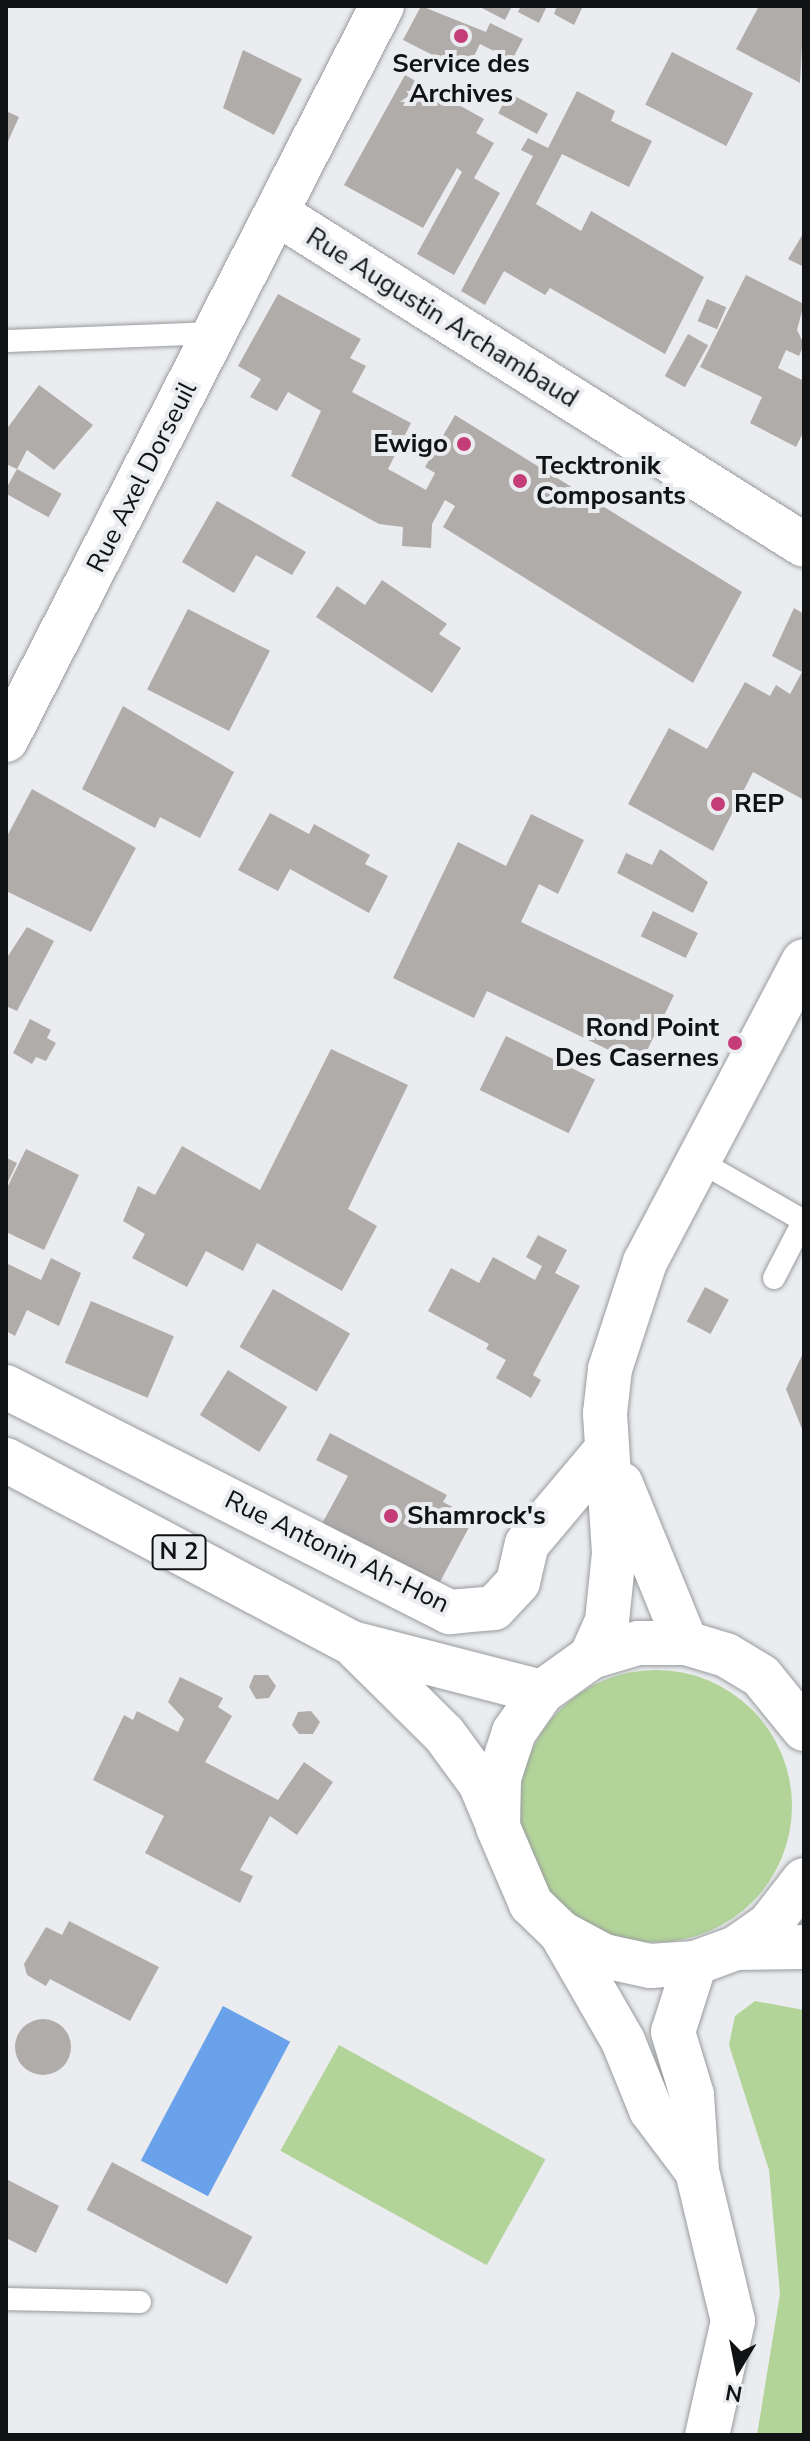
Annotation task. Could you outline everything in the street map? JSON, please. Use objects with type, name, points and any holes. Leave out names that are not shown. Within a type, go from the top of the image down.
[{"type":"street","name":"Rue Augustin Archambaud","points":[[382,6],[278,214],[804,545]]},
{"type":"street","name":"Rue Axel Dorseuil","points":[[6,740],[278,214]]},
{"type":"street","points":[[591,1657],[607,1621],[614,1553],[607,1449],[610,1369],[645,1262],[804,961]]},
{"type":"street","name":"Rue Antonin Ah-Hon","points":[[6,1387],[450,1612],[494,1608],[518,1582],[527,1544],[607,1449]]},
{"type":"street","points":[[607,1449],[686,1643]]},
{"type":"street","name":"N 2","points":[[6,1460],[352,1643],[542,1692]]},
{"type":"street","name":"N 2","points":[[352,1643],[444,1734],[480,1783],[524,1891],[561,1933],[604,1956],[650,1966],[695,1963],[736,1948],[769,1925],[804,1880]]},
{"type":"street","name":"N 2","points":[[498,1827],[499,1778],[514,1732],[542,1692],[591,1657],[638,1643],[686,1643],[761,1676],[804,1729]]},
{"type":"street","points":[[561,1933],[623,2041],[651,2110],[697,2171]]},
{"type":"street","name":"N 2","points":[[736,1948],[804,1947]]},
{"type":"street","points":[[695,1963],[673,2032],[692,2095],[697,2171],[733,2321],[707,2435]]},
{"type":"lane","points":[[6,341],[217,333]]},
{"type":"lane","points":[[699,1161],[804,1221],[774,1278]]},
{"type":"lane","points":[[6,2299],[140,2302]]},
{"type":"green space","points":[[656,1670],[708,1680],[732,1693],[752,1710],[769,1730],[782,1754],[792,1806],[782,1858],[769,1882],[752,1902],[732,1919],[708,1932],[656,1942],[604,1932],[580,1919],[560,1902],[543,1882],[530,1858],[520,1806],[530,1754],[543,1730],[560,1710],[580,1693],[604,1680]]},
{"type":"green space","points":[[755,2001],[804,2010],[804,2435],[757,2435],[780,2294],[769,2170],[729,2045],[735,2016]]},
{"type":"green space","points":[[339,2045],[545,2159],[487,2265],[280,2151]]},
{"type":"water","points":[[223,2006],[290,2042],[208,2196],[141,2161]]},
{"type":"building","name":"Service des Archives","points":[[421,6],[486,32],[490,23],[523,39],[512,60],[480,44],[466,72],[403,40]]},
{"type":"building","points":[[478,6],[512,6],[505,20]]},
{"type":"building","points":[[521,6],[547,6],[539,23],[518,12]]},
{"type":"building","points":[[557,6],[583,6],[574,25],[554,14]]},
{"type":"building","points":[[759,6],[804,7],[800,83],[736,49]]},
{"type":"building","points":[[243,50],[302,79],[274,135],[223,108]]},
{"type":"building","points":[[672,52],[753,93],[726,146],[645,105]]},
{"type":"building","points":[[405,75],[484,119],[476,133],[494,143],[474,178],[500,193],[454,275],[417,254],[462,172],[457,168],[423,228],[344,185]]},
{"type":"building","points":[[577,91],[615,111],[611,121],[652,141],[629,187],[562,154],[536,204],[581,231],[591,211],[704,277],[665,354],[550,288],[545,295],[504,271],[485,305],[461,291],[533,156],[521,150],[528,138],[548,148]]},
{"type":"building","points":[[509,93],[548,114],[537,134],[498,113]]},
{"type":"building","points":[[6,111],[19,117],[6,146]]},
{"type":"building","points":[[804,232],[804,267],[788,259]]},
{"type":"building","points":[[746,275],[804,304],[797,330],[804,344],[799,356],[786,350],[778,368],[804,381],[804,431],[796,447],[750,423],[762,397],[700,367]]},
{"type":"building","points":[[278,294],[361,339],[350,358],[366,366],[352,392],[411,423],[388,469],[426,490],[435,473],[425,467],[455,415],[742,592],[693,683],[443,527],[455,506],[445,500],[432,524],[431,548],[402,546],[403,527],[379,524],[291,476],[321,411],[288,392],[277,411],[250,397],[261,379],[238,366]]},
{"type":"building","points":[[707,299],[726,307],[717,329],[698,321]]},
{"type":"building","points":[[688,334],[708,345],[685,387],[665,376]]},
{"type":"building","points":[[39,385],[93,425],[54,470],[27,450],[17,469],[6,464],[6,430]]},
{"type":"building","points":[[17,469],[62,494],[49,517],[6,494]]},
{"type":"building","points":[[217,501],[306,552],[292,575],[256,555],[234,593],[182,562]]},
{"type":"building","points":[[382,580],[447,624],[439,634],[461,648],[432,693],[316,617],[337,586],[365,605]]},
{"type":"building","points":[[794,608],[804,614],[804,800],[753,772],[713,851],[628,804],[669,728],[707,749],[745,682],[770,696],[776,685],[790,694],[802,672],[772,656]]},
{"type":"building","points":[[188,609],[270,651],[229,731],[147,689]]},
{"type":"building","points":[[123,706],[234,772],[200,838],[160,817],[155,828],[82,789]]},
{"type":"building","points":[[32,789],[136,848],[91,932],[6,891],[6,838]]},
{"type":"building","points":[[270,813],[309,834],[314,824],[370,855],[365,864],[388,876],[369,913],[290,869],[278,891],[238,870]]},
{"type":"building","points":[[531,814],[584,840],[558,894],[539,884],[521,922],[674,995],[640,1065],[487,991],[474,1018],[393,978],[458,842],[506,866]]},
{"type":"building","points":[[660,849],[708,882],[693,913],[617,873],[626,853],[652,865]]},
{"type":"building","points":[[653,911],[698,933],[686,958],[641,936]]},
{"type":"building","points":[[27,927],[54,941],[17,1011],[6,1006],[6,959]]},
{"type":"building","points":[[30,1019],[51,1030],[47,1038],[56,1043],[46,1061],[36,1057],[32,1064],[13,1053]]},
{"type":"building","points":[[506,1036],[595,1079],[569,1133],[480,1090]]},
{"type":"building","points":[[331,1049],[408,1085],[348,1209],[377,1226],[342,1291],[257,1243],[243,1271],[206,1251],[187,1287],[132,1258],[145,1234],[123,1221],[138,1186],[155,1195],[182,1146],[260,1190]]},
{"type":"building","points":[[26,1149],[79,1175],[44,1250],[6,1232],[6,1190]]},
{"type":"building","points":[[6,1160],[17,1163],[6,1186]]},
{"type":"building","points":[[538,1235],[567,1250],[555,1273],[580,1286],[533,1375],[541,1380],[531,1398],[496,1378],[506,1360],[486,1349],[489,1344],[428,1311],[451,1268],[479,1283],[493,1257],[535,1280],[542,1266],[526,1257]]},
{"type":"building","points":[[51,1258],[81,1273],[59,1326],[27,1310],[15,1336],[6,1331],[6,1263],[41,1280]]},
{"type":"building","points":[[705,1287],[729,1300],[711,1334],[687,1321]]},
{"type":"building","points":[[273,1289],[350,1334],[317,1392],[239,1347]]},
{"type":"building","points":[[91,1301],[174,1336],[148,1398],[65,1363]]},
{"type":"building","points":[[804,1351],[804,1434],[786,1389]]},
{"type":"building","points":[[228,1370],[287,1407],[259,1452],[200,1415]]},
{"type":"building","points":[[330,1433],[447,1495],[443,1502],[474,1518],[434,1593],[318,1531],[348,1476],[316,1460]]},
{"type":"building","points":[[254,1675],[268,1675],[276,1686],[269,1698],[256,1699],[249,1687]]},
{"type":"building","points":[[180,1677],[223,1698],[218,1707],[232,1716],[205,1762],[278,1800],[304,1762],[333,1782],[297,1835],[270,1816],[240,1870],[253,1876],[240,1903],[145,1853],[164,1816],[93,1780],[124,1715],[133,1720],[137,1711],[178,1732],[184,1719],[168,1702]]},
{"type":"building","points":[[311,1711],[320,1722],[313,1734],[299,1734],[292,1725],[298,1712]]},
{"type":"building","points":[[69,1921],[159,1967],[130,2021],[50,1979],[46,1986],[27,1975],[24,1964],[46,1927],[62,1935]]},
{"type":"building","points":[[43,2019],[63,2027],[71,2047],[63,2067],[43,2075],[23,2067],[15,2047],[23,2027]]},
{"type":"building","points":[[112,2162],[252,2237],[227,2284],[87,2210]]},
{"type":"building","points":[[6,2179],[59,2206],[36,2253],[6,2238]]},
{"type":"place","name":"Service des Archives","points":[[461,36]]},
{"type":"place","name":"Ewigo","points":[[464,444]]},
{"type":"place","name":"Tecktronik Composants","points":[[520,481]]},
{"type":"place","name":"REP","points":[[718,804]]},
{"type":"place","name":"Rond Point Des Casernes","points":[[735,1043]]},
{"type":"place","name":"Shamrock's","points":[[391,1516]]}]
